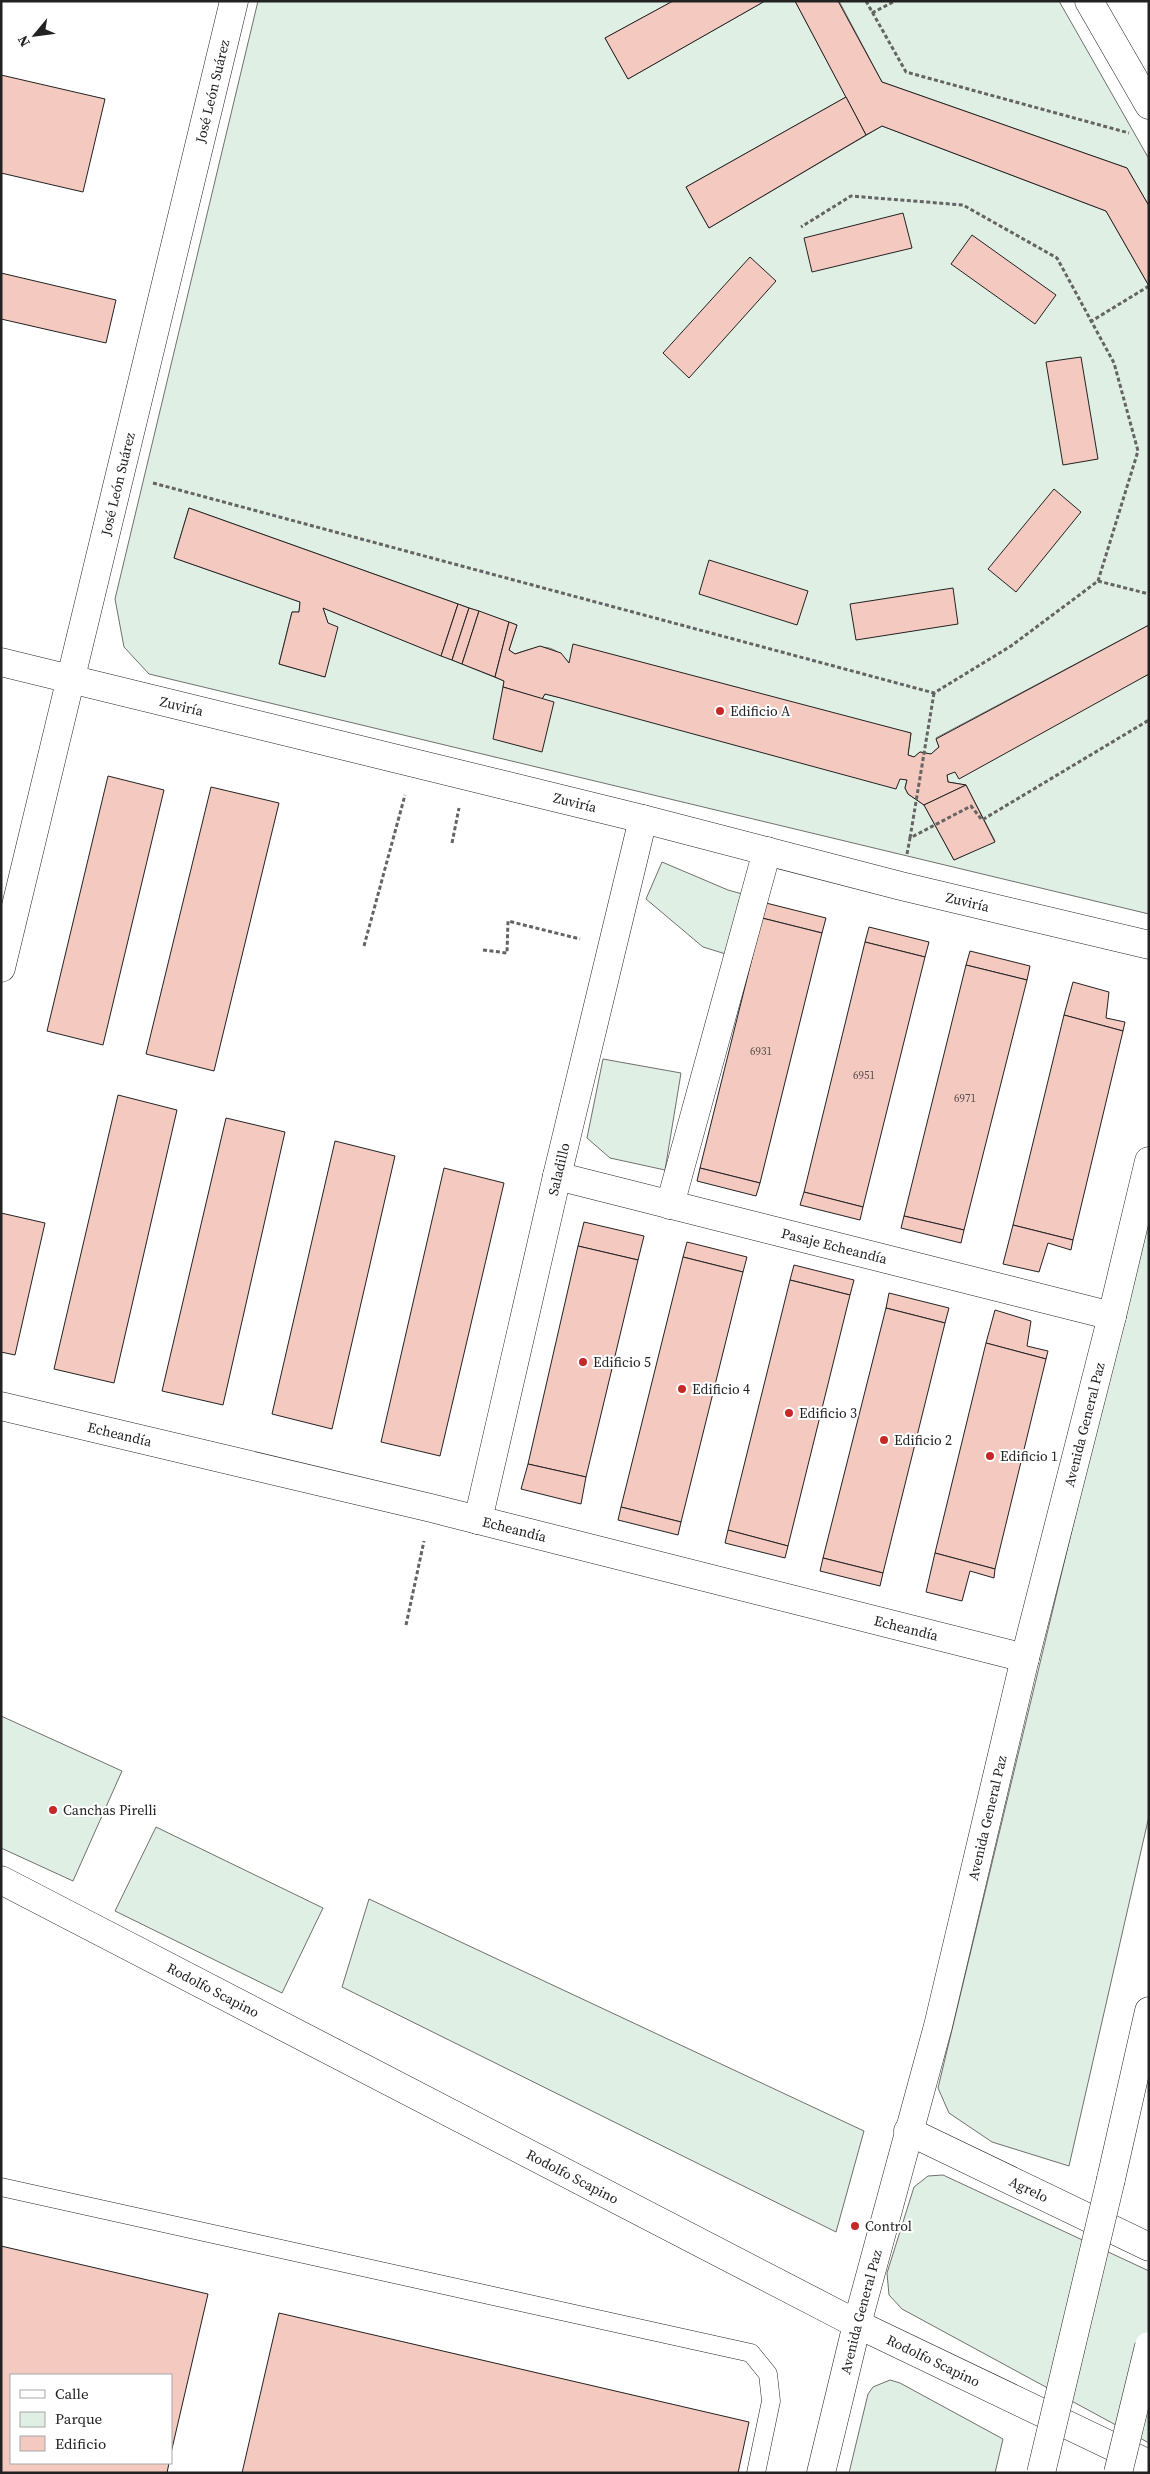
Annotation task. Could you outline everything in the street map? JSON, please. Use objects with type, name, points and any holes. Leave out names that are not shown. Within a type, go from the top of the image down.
[{"type":"main road","name":"José León Suárez","points":[[1,968],[234,1]]},
{"type":"main road","points":[[1089,1],[1149,105]]},
{"type":"main road","name":"Zuviría","points":[[1,662],[643,819],[901,886],[1149,945]]},
{"type":"main road","name":"Saladillo","points":[[478,1520],[557,1176],[643,819]]},
{"type":"main road","points":[[670,1205],[767,851]]},
{"type":"main road","name":"Avenida General Paz","points":[[821,2473],[857,2324],[938,2026],[1025,1658],[1112,1316],[1149,1161]]},
{"type":"main road","name":"Pasaje Echeandía","points":[[557,1176],[1112,1316]]},
{"type":"main road","name":"Echeandía","points":[[1,1406],[431,1508],[1025,1658]]},
{"type":"main road","name":"Rodolfo Scapino","points":[[1,1880],[857,2324],[1149,2464]]},
{"type":"main road","points":[[1041,2473],[1149,2011]]},
{"type":"main road","name":"Agrelo","points":[[908,2131],[1149,2247]]},
{"type":"main road","points":[[1118,2473],[1149,2346]]},
{"type":"lane","points":[[1,2187],[751,2353],[768,2374],[771,2401],[756,2473]]},
{"type":"path","points":[[866,1],[906,72],[1130,133]]},
{"type":"path","points":[[872,13],[895,1]]},
{"type":"path","points":[[121,474],[934,693],[1011,646],[1098,581],[1138,451],[1114,363],[1090,322],[1057,258],[963,205],[851,196],[801,227]]},
{"type":"path","points":[[1090,322],[1149,286]]},
{"type":"path","points":[[1098,581],[1149,594]]},
{"type":"path","points":[[901,886],[934,693]]},
{"type":"path","points":[[910,838],[972,806],[982,820],[1149,720]]},
{"type":"path","points":[[364,946],[414,763]]},
{"type":"path","points":[[483,950],[507,953],[508,921],[612,947]]},
{"type":"path","points":[[406,1625],[431,1508]]},
{"type":"green space","points":[[258,1],[673,1],[605,38],[628,79],[765,1],[795,1],[846,97],[686,187],[709,228],[882,126],[1106,211],[1149,286],[1149,625],[936,738],[939,747],[931,754],[920,752],[914,757],[908,755],[911,733],[569,663],[550,648],[531,649],[515,654],[509,650],[517,625],[189,508],[174,558],[300,602],[299,612],[292,612],[279,664],[325,677],[328,623],[323,608],[504,681],[503,687],[542,699],[545,694],[907,780],[905,788],[908,794],[924,805],[954,860],[995,841],[966,785],[948,782],[947,775],[1149,674],[1149,914],[149,674],[124,647],[115,599]]},
{"type":"green space","points":[[839,1],[1059,1],[1149,159],[1149,206],[1127,168],[882,82]]},
{"type":"green space","points":[[662,862],[728,890],[760,899],[742,959],[703,947],[646,899]]},
{"type":"green space","points":[[603,1059],[681,1073],[665,1170],[610,1158],[587,1138]]},
{"type":"green space","points":[[1149,1209],[1149,1816],[1069,2166],[992,2142],[949,2113],[938,2088]]},
{"type":"green space","name":"Canchas Pirelli","points":[[1,1716],[122,1771],[73,1881],[1,1848]]},
{"type":"green space","points":[[156,1827],[323,1908],[282,1993],[115,1911]]},
{"type":"green space","points":[[369,1899],[864,2131],[836,2232],[342,1987]]},
{"type":"green space","points":[[943,2175],[1149,2271],[1149,2443],[902,2309],[889,2295],[887,2273],[914,2187],[928,2176]]},
{"type":"green space","points":[[890,2380],[900,2383],[1003,2439],[995,2473],[849,2473],[868,2394],[873,2387]]},
{"type":"building","points":[[673,1],[765,1],[628,79],[605,38]]},
{"type":"building","points":[[795,1],[838,1],[882,82],[1127,168],[1149,206],[1149,286],[1106,211],[882,126],[866,135]]},
{"type":"building","points":[[1,75],[105,99],[83,192],[1,173]]},
{"type":"building","points":[[846,97],[866,135],[709,228],[686,187]]},
{"type":"building","points":[[903,213],[912,248],[812,272],[804,238]]},
{"type":"building","points":[[972,235],[1056,295],[1035,324],[951,264]]},
{"type":"building","points":[[750,257],[776,281],[689,378],[663,353]]},
{"type":"building","points":[[1,273],[116,300],[106,343],[1,319]]},
{"type":"building","points":[[1081,357],[1098,459],[1063,465],[1046,362]]},
{"type":"building","points":[[1054,489],[1081,512],[1016,592],[988,569]]},
{"type":"building","points":[[189,508],[458,604],[441,656],[323,608],[328,623],[338,627],[325,677],[279,664],[292,612],[299,612],[300,602],[174,558]]},
{"type":"building","points":[[709,560],[808,591],[797,625],[699,594]]},
{"type":"building","points":[[953,588],[958,624],[856,640],[850,604]]},
{"type":"building","points":[[458,604],[469,608],[452,660],[441,656]]},
{"type":"building","points":[[469,608],[479,611],[462,664],[452,660]]},
{"type":"building","points":[[479,611],[509,622],[495,677],[462,664]]},
{"type":"building","name":"Edificio A","points":[[509,622],[517,625],[509,650],[515,654],[540,646],[561,653],[569,663],[573,644],[911,733],[908,755],[914,757],[920,752],[931,754],[939,747],[936,739],[1149,625],[1149,674],[959,779],[955,772],[947,775],[948,782],[966,785],[924,805],[908,794],[905,788],[907,780],[900,779],[896,789],[557,697],[545,694],[542,699],[503,687],[504,681],[495,677]]},
{"type":"building","points":[[503,687],[554,702],[542,752],[493,739]]},
{"type":"building","points":[[108,776],[164,790],[103,1045],[47,1031]]},
{"type":"building","points":[[966,785],[995,842],[954,860],[924,805]]},
{"type":"building","points":[[211,787],[279,803],[214,1071],[146,1054]]},
{"type":"building","points":[[766,903],[826,918],[822,933],[762,918]]},
{"type":"building","points":[[762,918],[822,933],[760,1183],[700,1168]]},
{"type":"building","points":[[869,927],[929,942],[925,957],[865,942]]},
{"type":"building","points":[[865,942],[925,957],[863,1207],[804,1192]]},
{"type":"building","points":[[970,951],[1030,966],[1027,980],[966,965]]},
{"type":"building","points":[[966,965],[1027,980],[964,1230],[904,1216]]},
{"type":"building","points":[[1073,982],[1109,992],[1106,1018],[1125,1022],[1123,1031],[1064,1015]]},
{"type":"building","points":[[1064,1015],[1123,1031],[1073,1240],[1013,1225]]},
{"type":"building","points":[[118,1095],[177,1110],[114,1383],[54,1369]]},
{"type":"building","points":[[226,1118],[285,1132],[223,1405],[162,1391]]},
{"type":"building","points":[[335,1141],[395,1156],[332,1429],[272,1414]]},
{"type":"building","points":[[444,1168],[504,1183],[440,1456],[381,1442]]},
{"type":"building","points":[[700,1168],[760,1183],[756,1196],[697,1181]]},
{"type":"building","points":[[804,1192],[863,1207],[860,1220],[800,1205]]},
{"type":"building","points":[[1,1213],[45,1223],[15,1355],[1,1352]]},
{"type":"building","points":[[904,1216],[964,1230],[961,1243],[901,1228]]},
{"type":"building","points":[[584,1222],[644,1236],[638,1260],[578,1246]]},
{"type":"building","points":[[1013,1225],[1073,1240],[1071,1250],[1048,1243],[1039,1272],[1003,1264]]},
{"type":"building","points":[[687,1242],[747,1257],[743,1272],[683,1257]]},
{"type":"building","name":"Edificio 5","points":[[578,1246],[638,1260],[586,1477],[528,1464]]},
{"type":"building","name":"Edificio 4","points":[[683,1257],[743,1272],[681,1522],[621,1507]]},
{"type":"building","points":[[794,1265],[854,1280],[850,1295],[790,1280]]},
{"type":"building","name":"Edificio 3","points":[[790,1280],[850,1295],[788,1546],[728,1530]]},
{"type":"building","points":[[889,1293],[949,1308],[945,1323],[886,1308]]},
{"type":"building","name":"Edificio 2","points":[[886,1308],[945,1323],[883,1573],[823,1558]]},
{"type":"building","points":[[995,1310],[1031,1321],[1027,1346],[1048,1351],[1046,1359],[986,1343]]},
{"type":"building","name":"Edificio 1","points":[[986,1343],[1046,1359],[995,1569],[935,1553]]},
{"type":"building","points":[[528,1464],[586,1477],[581,1504],[521,1489]]},
{"type":"building","points":[[621,1507],[681,1522],[678,1535],[618,1520]]},
{"type":"building","points":[[728,1530],[788,1546],[785,1558],[725,1543]]},
{"type":"building","points":[[935,1553],[995,1569],[994,1578],[970,1571],[962,1601],[926,1592]]},
{"type":"building","points":[[823,1558],[883,1573],[880,1586],[820,1571]]},
{"type":"building","points":[[1,2246],[208,2294],[172,2449],[172,2374],[10,2374],[10,2464],[169,2464],[167,2473],[1,2473]]},
{"type":"building","points":[[279,2313],[749,2422],[738,2473],[242,2473]]},
{"type":"place","name":"Edificio A","points":[[720,711]]},
{"type":"place","name":"Edificio 5","points":[[583,1362]]},
{"type":"place","name":"Edificio 4","points":[[682,1389]]},
{"type":"place","name":"Edificio 3","points":[[789,1413]]},
{"type":"place","name":"Edificio 2","points":[[884,1440]]},
{"type":"place","name":"Edificio 1","points":[[990,1456]]},
{"type":"place","name":"Canchas Pirelli","points":[[53,1810]]},
{"type":"place","name":"Control","points":[[855,2226]]}]
